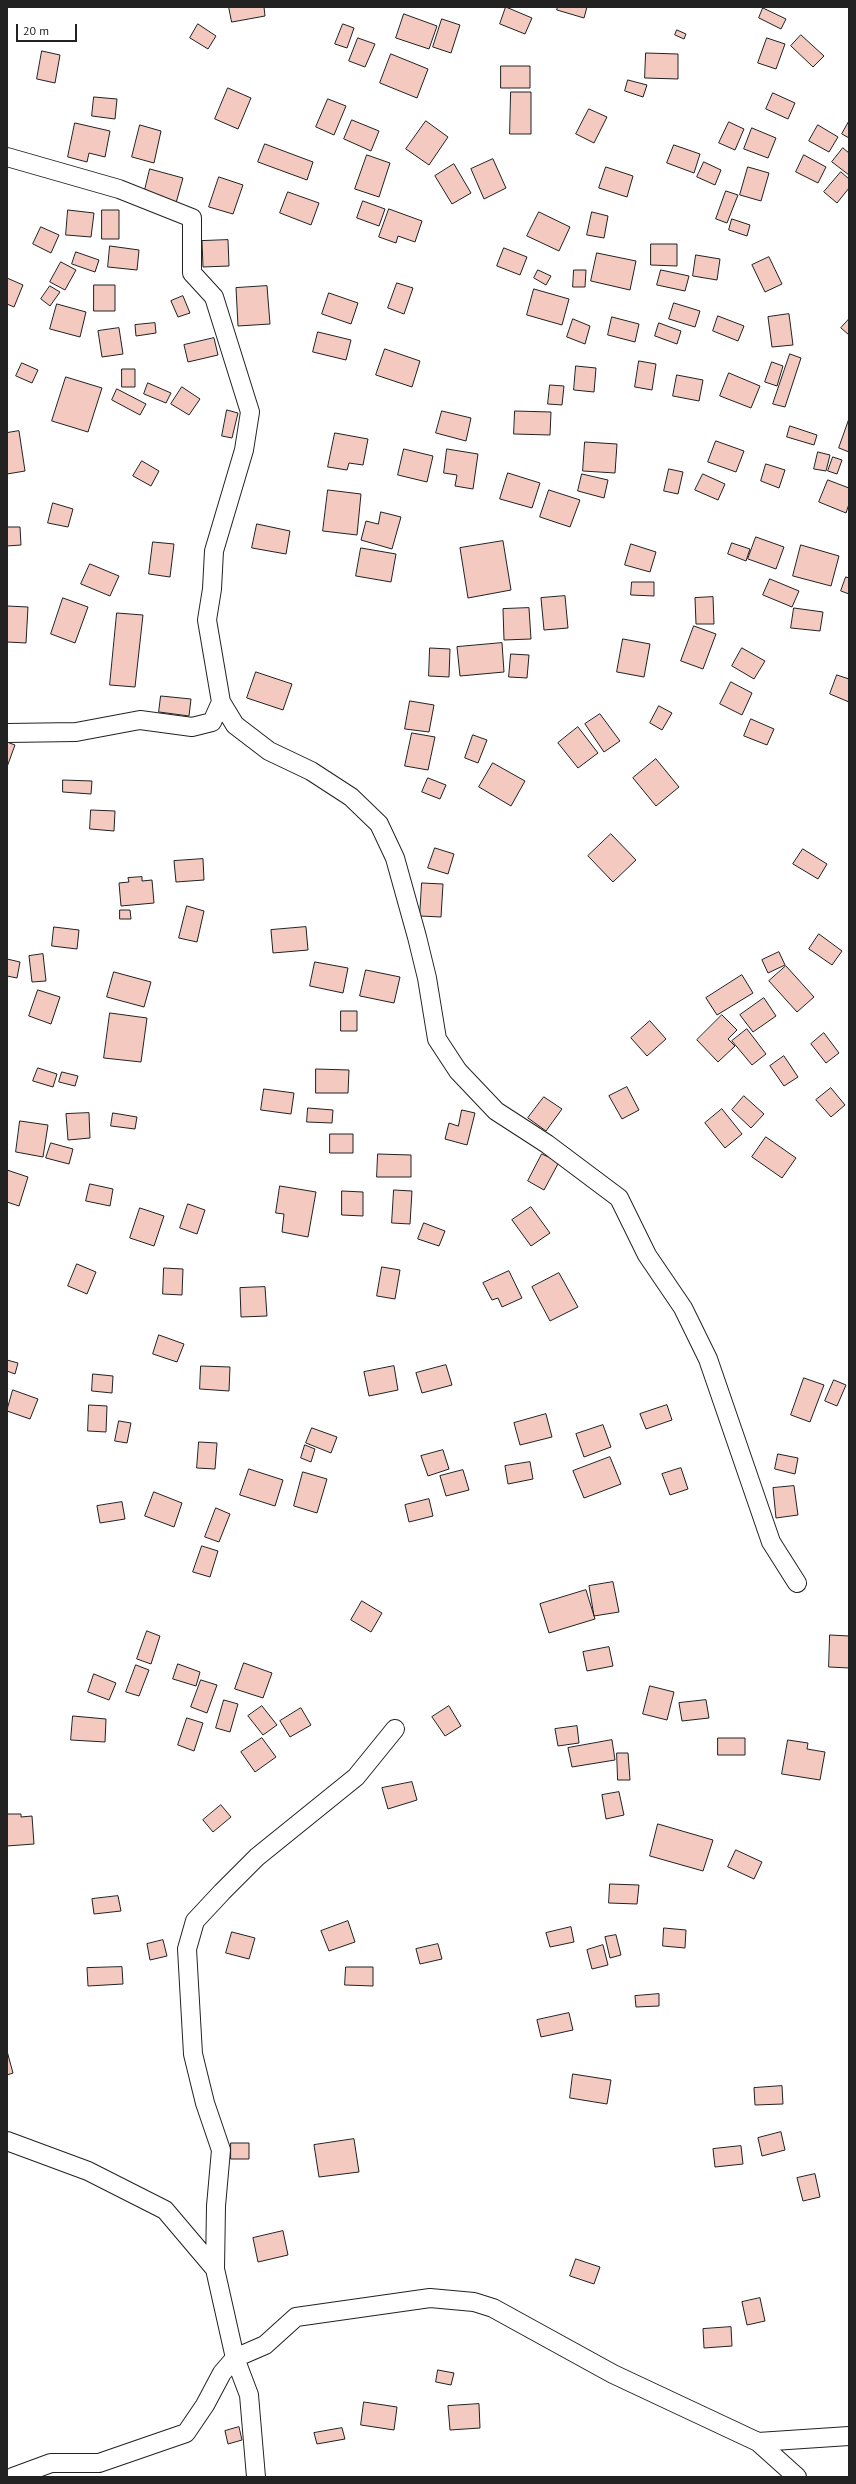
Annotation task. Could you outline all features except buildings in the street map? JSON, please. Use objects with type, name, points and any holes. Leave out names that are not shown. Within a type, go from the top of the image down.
[{"type":"street","points":[[7,157],[119,189],[192,218],[192,273],[214,297],[250,412],[244,450],[214,551],[212,589],[206,620],[221,702],[235,725],[269,751],[311,770],[351,797],[379,824],[395,858],[417,936],[427,978],[437,1039],[458,1071],[496,1111],[547,1144],[619,1198],[647,1255],[683,1308],[708,1359],[771,1542],[797,1583]]},
{"type":"street","points":[[7,733],[76,732],[140,720],[192,727],[212,722],[221,702]]},
{"type":"street","points":[[256,2477],[249,2395],[235,2358],[215,2269],[216,2206],[221,2150],[205,2103],[193,2054],[187,1949],[195,1921],[257,1857],[356,1777],[395,1730]]},
{"type":"street","points":[[7,2141],[88,2171],[165,2210],[215,2269]]},
{"type":"street","points":[[13,2477],[51,2463],[99,2463],[186,2433],[206,2405],[222,2373],[235,2358],[265,2345],[296,2318],[424,2298],[474,2302],[493,2308],[613,2374],[758,2442],[797,2477]]},
{"type":"street","points":[[758,2442],[849,2436]]}]
